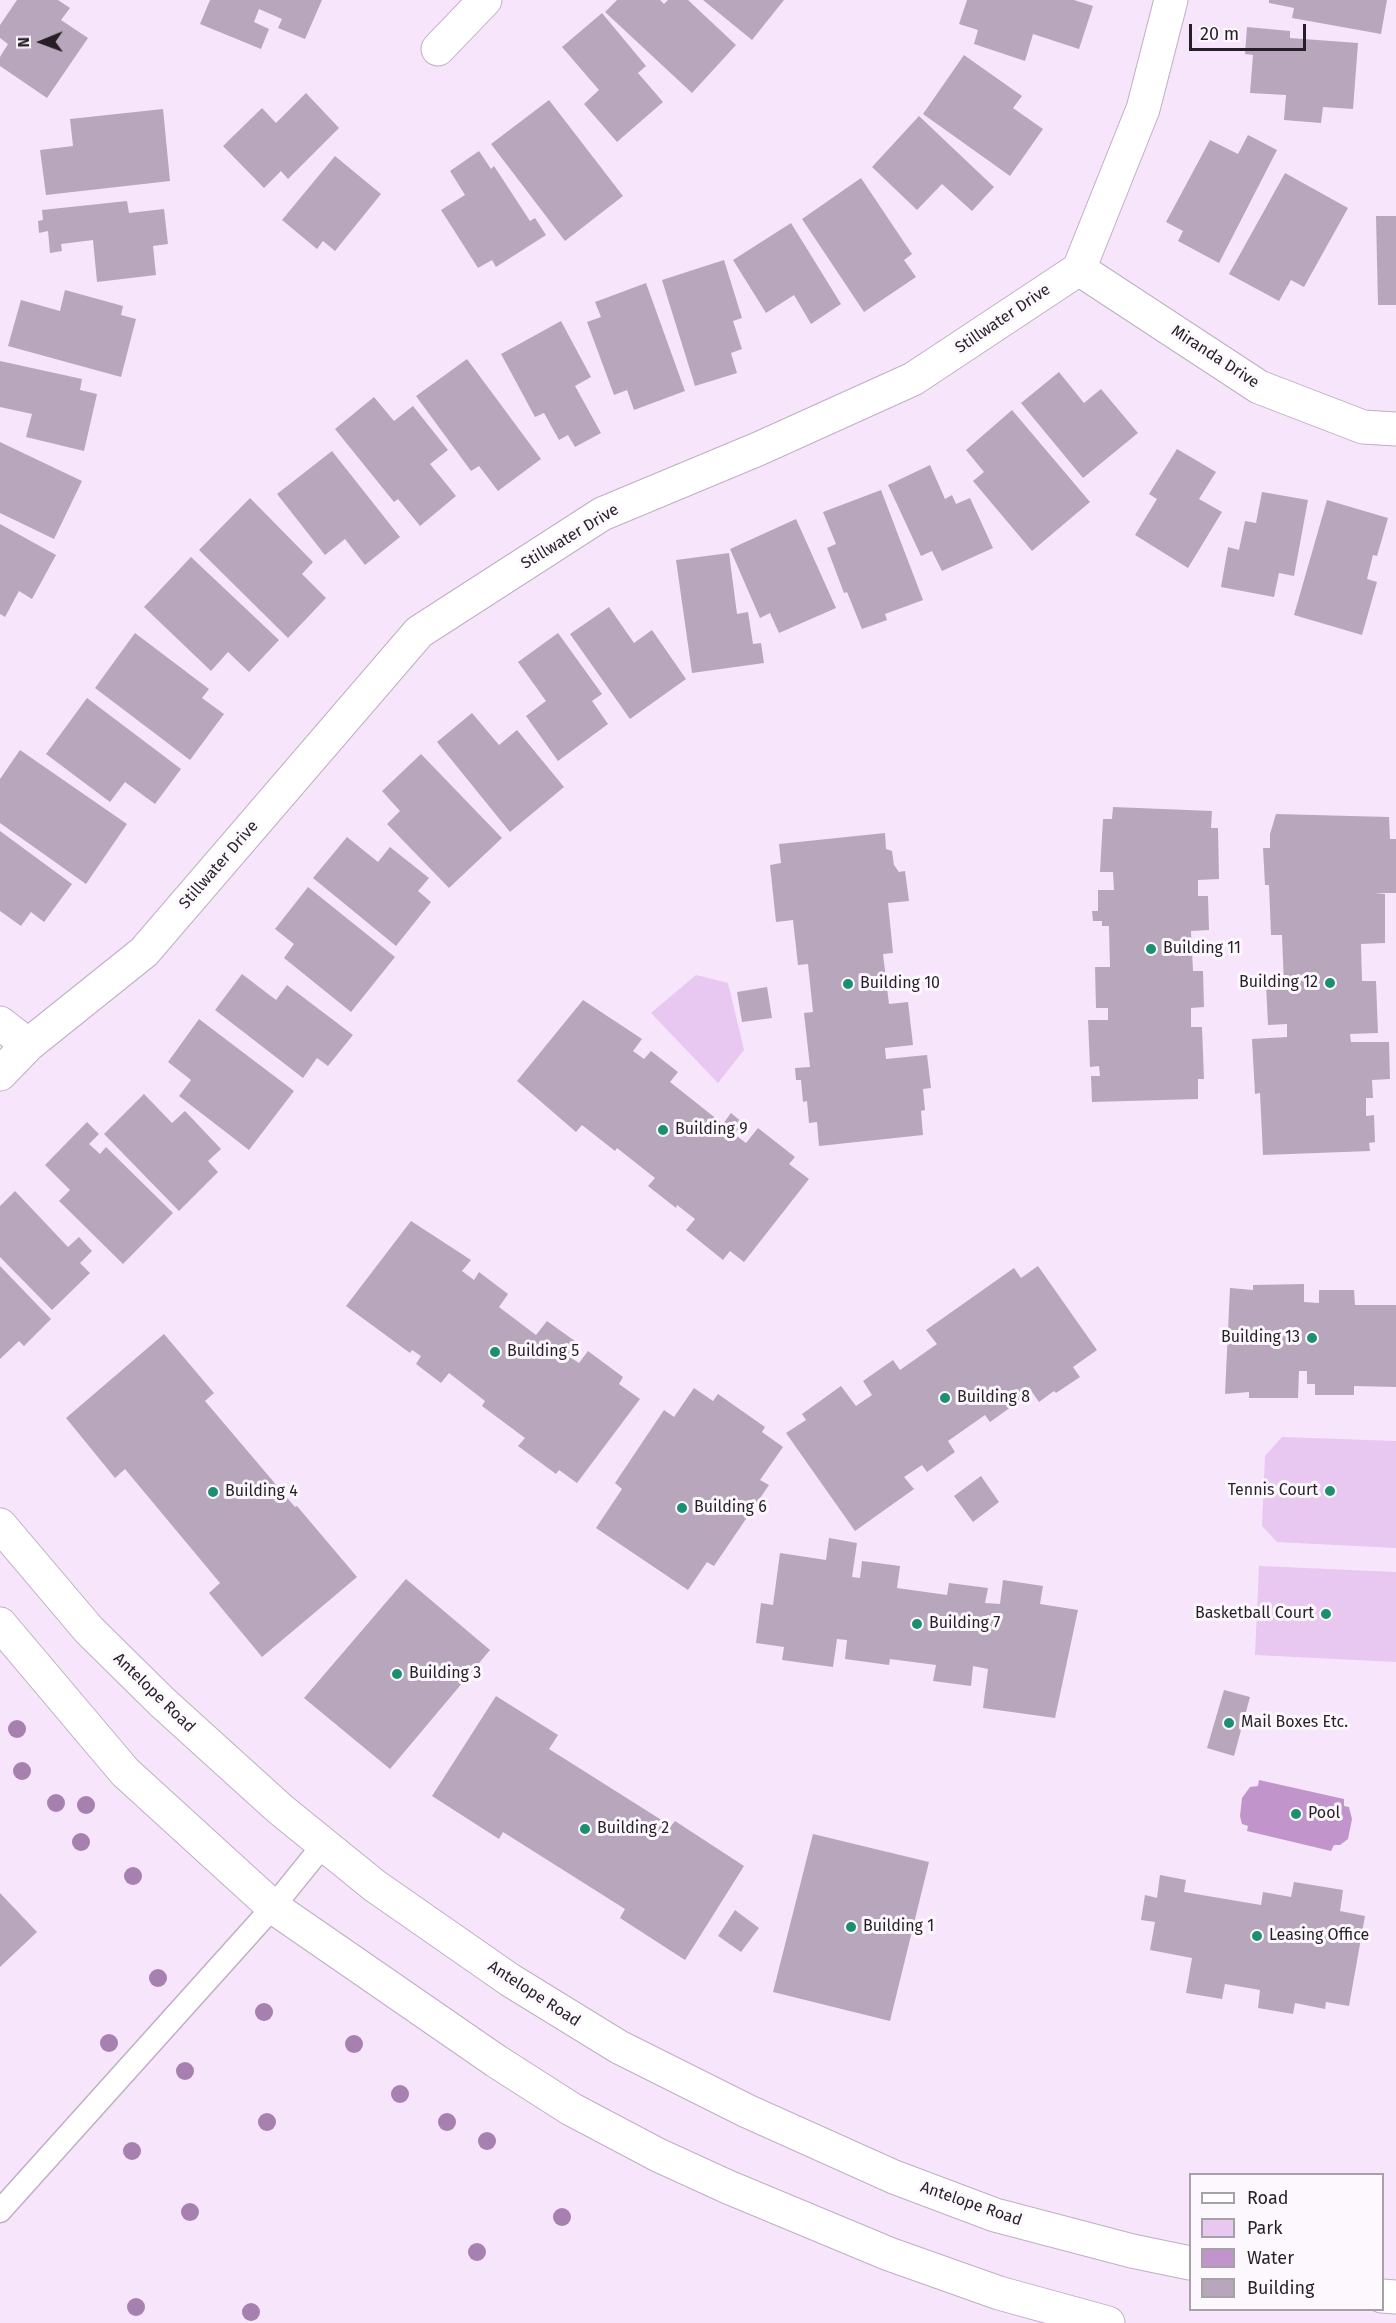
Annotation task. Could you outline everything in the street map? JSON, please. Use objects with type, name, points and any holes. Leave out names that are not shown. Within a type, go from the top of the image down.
[{"type":"main road","points":[[438,49],[485,0]]},
{"type":"main road","points":[[1079,269],[1143,109],[1170,0]]},
{"type":"main road","name":"Miranda Drive","points":[[1079,269],[1258,387],[1363,427],[1396,429]]},
{"type":"main road","name":"Stillwater Drive","points":[[0,1074],[28,1045],[144,952],[419,632],[602,514],[758,449],[913,379],[1079,269]]},
{"type":"main road","points":[[0,1023],[28,1045]]},
{"type":"main road","name":"Antelope Road","points":[[0,1525],[90,1630],[162,1702],[280,1809],[375,1886],[510,1980],[619,2047],[747,2111],[894,2176],[995,2214],[1132,2251],[1189,2263]]},
{"type":"main road","points":[[0,1624],[125,1772],[273,1907],[496,2061],[571,2109],[658,2155],[728,2187],[889,2254],[999,2293],[1108,2323]]},
{"type":"lane","points":[[0,2211],[273,1907],[324,1844]]},
{"type":"green space","points":[[696,975],[728,983],[744,1050],[718,1083],[651,1013]]},
{"type":"green space","name":"Tennis Court","points":[[1282,1437],[1396,1441],[1396,1548],[1277,1542],[1262,1526],[1265,1456]]},
{"type":"green space","name":"Basketball Court","points":[[1259,1566],[1396,1572],[1396,1662],[1255,1655]]},
{"type":"water","name":"Pool","points":[[1259,1780],[1344,1799],[1344,1806],[1349,1807],[1352,1819],[1348,1839],[1340,1845],[1334,1845],[1331,1851],[1247,1831],[1248,1826],[1242,1824],[1240,1816],[1242,1798],[1250,1787],[1258,1786]]},
{"type":"building","points":[[17,0],[58,0],[70,8],[61,20],[88,38],[47,98],[0,66],[0,57],[8,44],[0,38],[0,25]]},
{"type":"building","points":[[210,0],[322,0],[305,39],[278,28],[282,19],[259,9],[254,22],[269,29],[261,49],[200,24]]},
{"type":"building","points":[[617,0],[660,0],[664,4],[668,0],[688,0],[736,45],[692,93],[605,12]]},
{"type":"building","points":[[703,0],[784,0],[752,40]]},
{"type":"building","points":[[967,0],[1074,0],[1093,6],[1079,49],[1033,34],[1025,61],[974,44],[978,30],[959,24]]},
{"type":"building","points":[[1269,0],[1387,0],[1381,34],[1292,18],[1294,8],[1269,3]]},
{"type":"building","points":[[602,13],[646,66],[638,73],[663,102],[617,142],[584,104],[599,90],[562,47]]},
{"type":"building","points":[[1247,27],[1290,31],[1290,38],[1358,43],[1353,109],[1323,107],[1321,123],[1284,120],[1286,95],[1250,93],[1253,55],[1245,54]]},
{"type":"building","points":[[964,55],[1022,96],[1013,108],[1043,129],[1010,176],[923,114]]},
{"type":"building","points":[[306,93],[339,128],[288,179],[281,171],[264,188],[223,146],[262,108],[276,123]]},
{"type":"building","points":[[549,100],[623,196],[565,241],[491,144]]},
{"type":"building","points":[[163,109],[170,181],[46,195],[40,150],[73,146],[70,119]]},
{"type":"building","points":[[919,116],[994,187],[972,211],[942,184],[917,210],[872,167]]},
{"type":"building","points":[[1248,135],[1277,150],[1219,263],[1178,241],[1183,231],[1166,222],[1210,140],[1238,154]]},
{"type":"building","points":[[479,151],[491,169],[494,166],[530,221],[535,218],[546,235],[496,267],[492,260],[478,268],[441,210],[465,195],[450,171]]},
{"type":"building","points":[[335,156],[381,194],[335,251],[323,241],[317,249],[282,220]]},
{"type":"building","points":[[1285,173],[1348,208],[1304,287],[1291,280],[1279,301],[1229,274]]},
{"type":"building","points":[[861,178],[912,254],[904,260],[916,277],[864,312],[802,219]]},
{"type":"building","points":[[127,201],[129,213],[164,209],[168,244],[153,246],[156,275],[97,282],[93,240],[61,244],[62,251],[50,253],[48,231],[39,233],[38,221],[43,220],[42,210]]},
{"type":"building","points":[[1376,216],[1396,216],[1396,305],[1378,305]]},
{"type":"building","points":[[791,223],[841,304],[811,324],[794,295],[766,313],[733,260]]},
{"type":"building","points":[[724,260],[742,318],[733,321],[742,349],[731,353],[737,373],[695,386],[662,280]]},
{"type":"building","points":[[646,283],[685,391],[634,410],[627,390],[614,395],[587,322],[601,317],[595,302]]},
{"type":"building","points":[[65,290],[123,306],[121,315],[136,319],[121,377],[8,346],[21,300],[60,311]]},
{"type":"building","points":[[561,321],[591,377],[575,386],[601,433],[575,447],[568,435],[559,440],[544,413],[535,417],[501,354]]},
{"type":"building","points":[[467,359],[541,459],[498,491],[479,466],[471,471],[416,396]]},
{"type":"building","points":[[0,361],[82,379],[80,390],[97,394],[84,451],[26,437],[32,414],[0,407]]},
{"type":"building","points":[[1059,372],[1084,403],[1101,389],[1138,433],[1083,478],[1021,403]]},
{"type":"building","points":[[374,397],[394,421],[413,406],[448,450],[430,464],[456,496],[420,526],[398,499],[394,502],[335,429]]},
{"type":"building","points":[[1012,410],[1090,502],[1032,551],[973,481],[984,472],[966,450]]},
{"type":"building","points":[[0,442],[82,481],[54,539],[0,513]]},
{"type":"building","points":[[1177,449],[1216,472],[1199,499],[1222,512],[1188,568],[1135,535],[1157,499],[1149,494]]},
{"type":"building","points":[[332,451],[400,537],[365,565],[345,539],[325,555],[277,494]]},
{"type":"building","points":[[930,465],[945,499],[952,495],[956,504],[970,498],[993,548],[942,571],[932,551],[921,556],[888,485]]},
{"type":"building","points":[[881,490],[923,600],[885,614],[887,620],[862,629],[847,592],[844,593],[827,548],[836,544],[823,512]]},
{"type":"building","points":[[1262,492],[1308,500],[1294,576],[1279,573],[1274,597],[1221,587],[1228,547],[1239,550],[1245,521],[1256,523]]},
{"type":"building","points":[[250,498],[313,562],[302,574],[326,598],[288,638],[199,550]]},
{"type":"building","points":[[1327,500],[1388,518],[1377,556],[1373,555],[1367,579],[1377,582],[1362,635],[1294,615]]},
{"type":"building","points":[[796,519],[836,608],[779,633],[770,613],[760,618],[730,549]]},
{"type":"building","points":[[0,524],[56,555],[32,599],[19,591],[5,617],[0,614]]},
{"type":"building","points":[[729,553],[737,614],[748,612],[753,644],[761,643],[764,663],[692,673],[676,560]]},
{"type":"building","points":[[191,557],[279,640],[249,672],[228,652],[211,671],[144,607]]},
{"type":"building","points":[[609,607],[634,643],[652,630],[686,679],[630,719],[570,634]]},
{"type":"building","points":[[135,633],[209,689],[202,698],[224,714],[190,760],[95,688]]},
{"type":"building","points":[[558,633],[602,694],[592,701],[608,724],[558,761],[526,716],[546,701],[518,662]]},
{"type":"building","points":[[87,698],[181,769],[155,804],[125,782],[110,802],[46,754]]},
{"type":"building","points":[[472,713],[499,745],[517,730],[564,787],[510,832],[437,742]]},
{"type":"building","points":[[20,750],[127,824],[86,884],[0,823],[0,779]]},
{"type":"building","points":[[421,754],[502,838],[449,888],[387,824],[400,811],[382,791]]},
{"type":"building","name":"Building 11","points":[[1113,807],[1212,811],[1211,828],[1218,828],[1219,879],[1198,880],[1198,896],[1208,896],[1209,930],[1191,931],[1193,971],[1203,971],[1204,1007],[1191,1008],[1191,1027],[1202,1027],[1204,1079],[1198,1079],[1198,1099],[1092,1102],[1091,1076],[1100,1076],[1099,1066],[1090,1067],[1088,1020],[1108,1020],[1108,1008],[1096,1008],[1095,967],[1110,967],[1109,926],[1102,926],[1102,921],[1093,921],[1092,911],[1098,911],[1098,890],[1114,890],[1113,872],[1100,872],[1103,819],[1112,819]]},
{"type":"building","name":"Building 12","points":[[1276,814],[1389,817],[1390,839],[1396,839],[1396,893],[1374,893],[1385,894],[1385,943],[1361,944],[1362,981],[1376,981],[1378,1033],[1350,1034],[1351,1042],[1389,1042],[1390,1079],[1372,1080],[1373,1098],[1366,1098],[1366,1116],[1374,1115],[1375,1142],[1369,1143],[1370,1151],[1263,1155],[1260,1093],[1255,1094],[1252,1039],[1287,1037],[1287,1024],[1268,1025],[1266,985],[1284,985],[1282,935],[1271,935],[1269,885],[1265,885],[1263,848],[1270,848],[1270,834]]},
{"type":"building","points":[[0,831],[72,884],[44,922],[31,912],[21,926],[0,911]]},
{"type":"building","name":"Building 10","points":[[885,833],[886,849],[892,851],[894,865],[899,872],[905,871],[909,901],[888,903],[893,953],[883,954],[889,1004],[908,1002],[913,1045],[885,1048],[886,1059],[927,1055],[931,1088],[923,1089],[925,1110],[921,1111],[923,1135],[819,1146],[817,1122],[809,1123],[807,1101],[803,1102],[801,1080],[796,1080],[795,1068],[810,1067],[804,1013],[813,1012],[808,964],[798,965],[793,920],[776,922],[770,865],[781,863],[779,844]]},
{"type":"building","points":[[347,837],[378,862],[390,847],[429,878],[418,891],[431,902],[396,946],[313,878]]},
{"type":"building","points":[[308,887],[395,957],[351,1012],[284,958],[294,944],[275,929]]},
{"type":"building","points":[[242,974],[276,1000],[287,985],[353,1035],[328,1066],[317,1058],[303,1078],[215,1010]]},
{"type":"building","points":[[767,987],[772,1018],[742,1022],[737,992]]},
{"type":"building","name":"Building 9","points":[[583,1000],[642,1039],[633,1051],[644,1059],[651,1051],[678,1072],[670,1082],[723,1124],[731,1113],[743,1123],[734,1134],[746,1143],[758,1128],[795,1157],[789,1164],[809,1179],[744,1262],[730,1251],[723,1260],[686,1230],[695,1219],[677,1205],[676,1208],[648,1186],[655,1178],[617,1148],[615,1151],[582,1125],[576,1132],[517,1081]]},
{"type":"building","points":[[199,1019],[294,1091],[249,1150],[179,1096],[191,1080],[168,1062]]},
{"type":"building","points":[[144,1094],[172,1123],[185,1111],[221,1149],[208,1161],[218,1172],[179,1211],[104,1134]]},
{"type":"building","points":[[87,1122],[99,1134],[89,1144],[100,1154],[106,1147],[173,1213],[123,1264],[59,1201],[70,1190],[45,1165]]},
{"type":"building","points":[[15,1191],[68,1247],[79,1237],[92,1251],[80,1263],[90,1273],[52,1310],[0,1257],[0,1206]]},
{"type":"building","name":"Building 5","points":[[411,1221],[471,1260],[462,1271],[474,1280],[479,1272],[508,1294],[499,1307],[536,1335],[547,1321],[579,1344],[570,1357],[579,1363],[588,1351],[623,1377],[619,1384],[640,1399],[577,1483],[559,1470],[556,1474],[518,1446],[525,1438],[482,1406],[485,1401],[449,1373],[441,1383],[416,1364],[421,1356],[412,1350],[410,1353],[346,1306]]},
{"type":"building","points":[[0,1266],[51,1319],[24,1346],[19,1341],[0,1359]]},
{"type":"building","name":"Building 8","points":[[1038,1266],[1097,1350],[1073,1367],[1080,1377],[1039,1402],[1032,1392],[990,1422],[985,1415],[948,1441],[955,1452],[927,1472],[922,1465],[904,1477],[914,1489],[855,1531],[786,1433],[806,1420],[802,1414],[841,1386],[856,1406],[872,1395],[863,1381],[893,1360],[900,1370],[937,1344],[926,1330],[1014,1268],[1021,1278]]},
{"type":"building","name":"Building 13","points":[[1304,1284],[1304,1302],[1319,1303],[1319,1290],[1354,1290],[1355,1305],[1396,1305],[1396,1387],[1354,1386],[1354,1395],[1315,1395],[1315,1384],[1307,1384],[1307,1371],[1299,1371],[1298,1398],[1249,1398],[1249,1392],[1225,1394],[1230,1288],[1253,1290],[1253,1285]]},
{"type":"building","name":"Building 4","points":[[164,1334],[214,1393],[205,1401],[357,1577],[262,1657],[209,1593],[220,1583],[125,1469],[115,1478],[66,1418]]},
{"type":"building","name":"Building 6","points":[[694,1388],[713,1401],[718,1394],[765,1427],[762,1432],[783,1447],[760,1480],[769,1485],[714,1566],[707,1562],[688,1590],[596,1528],[622,1489],[615,1483],[664,1410],[674,1417]]},
{"type":"building","points":[[981,1476],[999,1502],[973,1522],[954,1496]]},
{"type":"building","name":"Building 7","points":[[829,1538],[857,1543],[852,1577],[860,1578],[862,1561],[900,1566],[897,1588],[947,1595],[949,1583],[988,1588],[985,1603],[1000,1604],[1003,1580],[1043,1586],[1040,1604],[1078,1610],[1055,1718],[983,1708],[988,1669],[973,1666],[971,1686],[933,1681],[936,1665],[890,1659],[889,1665],[845,1659],[847,1640],[837,1639],[833,1667],[782,1660],[784,1647],[756,1643],[761,1603],[773,1605],[780,1553],[826,1560]]},
{"type":"building","name":"Building 3","points":[[406,1579],[490,1650],[390,1769],[304,1698]]},
{"type":"building","name":"Mail Boxes Etc.","points":[[1224,1690],[1250,1697],[1234,1756],[1207,1748]]},
{"type":"building","name":"Building 2","points":[[496,1696],[558,1735],[549,1749],[671,1826],[675,1821],[744,1866],[685,1960],[620,1918],[625,1909],[503,1832],[499,1839],[432,1796]]},
{"type":"building","name":"Building 1","points":[[813,1834],[929,1862],[890,2021],[773,1992]]},
{"type":"building","name":"Leasing Office","points":[[1160,1875],[1186,1880],[1184,1892],[1261,1905],[1263,1892],[1291,1897],[1294,1882],[1343,1890],[1340,1911],[1365,1916],[1349,2006],[1326,2002],[1325,2009],[1295,2003],[1293,2014],[1258,2008],[1260,1990],[1225,1984],[1222,1999],[1186,1993],[1192,1958],[1150,1950],[1155,1922],[1141,1920],[1145,1895],[1157,1898]]},
{"type":"building","points":[[0,1893],[37,1932],[0,1967]]},
{"type":"building","points":[[735,1910],[759,1928],[741,1952],[718,1936]]},
{"type":"place","name":"Building 11","points":[[1151,949]]},
{"type":"place","name":"Building 12","points":[[1330,983]]},
{"type":"place","name":"Building 10","points":[[848,984]]},
{"type":"place","name":"Building 9","points":[[663,1130]]},
{"type":"place","name":"Building 13","points":[[1312,1338]]},
{"type":"place","name":"Building 5","points":[[495,1352]]},
{"type":"place","name":"Building 8","points":[[945,1398]]},
{"type":"place","name":"Tennis Court","points":[[1330,1491]]},
{"type":"place","name":"Building 4","points":[[213,1492]]},
{"type":"place","name":"Building 6","points":[[682,1508]]},
{"type":"place","name":"Basketball Court","points":[[1326,1614]]},
{"type":"place","name":"Building 7","points":[[917,1624]]},
{"type":"place","name":"Building 3","points":[[397,1674]]},
{"type":"place","name":"Mail Boxes Etc.","points":[[1229,1723]]},
{"type":"place","name":"Pool","points":[[1296,1814]]},
{"type":"place","name":"Building 2","points":[[585,1829]]},
{"type":"place","name":"Building 1","points":[[851,1927]]},
{"type":"place","name":"Leasing Office","points":[[1257,1936]]}]
